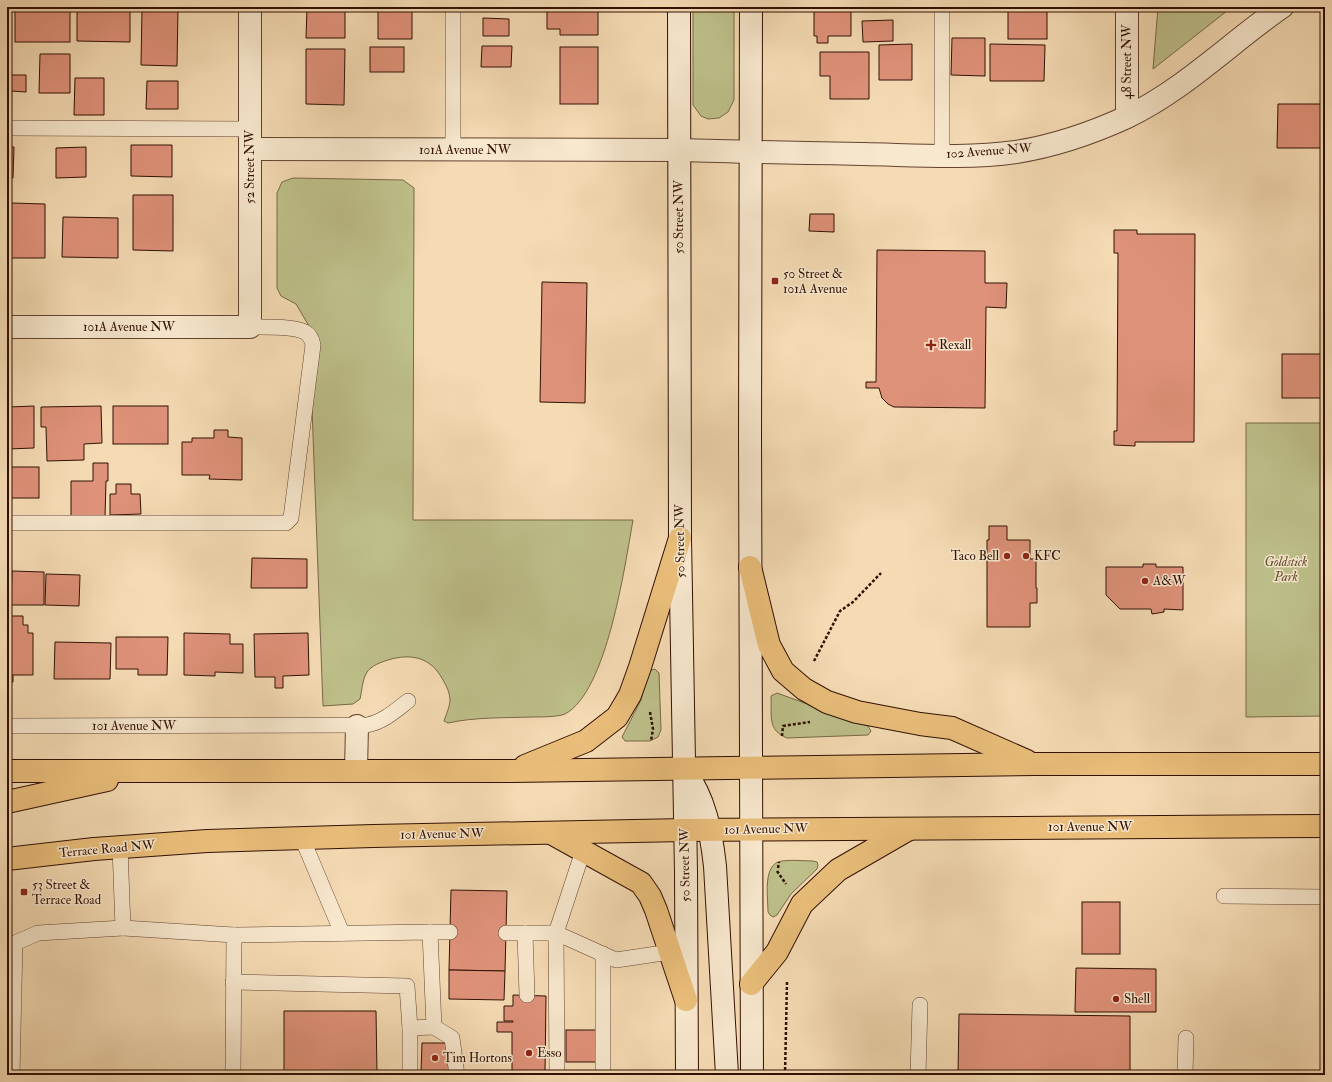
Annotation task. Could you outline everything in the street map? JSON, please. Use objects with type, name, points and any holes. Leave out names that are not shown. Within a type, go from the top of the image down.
[{"type":"main road","name":"52 Street NW","points":[[250,7],[250,327]]},
{"type":"main road","name":"50 Street NW","points":[[680,7],[680,538],[687,1075]]},
{"type":"main road","points":[[751,7],[750,567],[752,1075]]},
{"type":"main road","name":"48 Street NW","points":[[1127,7],[1127,116]]},
{"type":"main road","name":"102 Avenue NW","points":[[680,150],[750,153],[977,155],[1015,152],[1048,146],[1084,135],[1127,116],[1178,87],[1282,7]]},
{"type":"main road","name":"101A Avenue NW","points":[[250,139],[453,150],[680,150]]},
{"type":"main road","name":"101A Avenue NW","points":[[7,327],[250,327]]},
{"type":"main road","points":[[511,771],[586,741],[616,717],[630,695],[680,538]]},
{"type":"main road","points":[[750,567],[768,645],[783,671],[804,689],[827,702],[857,712],[952,728],[1034,764]]},
{"type":"main road","points":[[356,771],[357,726]]},
{"type":"main road","points":[[7,771],[511,771],[1034,764],[1325,764]]},
{"type":"main road","points":[[683,769],[693,782],[700,797],[710,830],[715,866],[727,1075]]},
{"type":"main road","points":[[7,802],[145,771]]},
{"type":"main road","name":"101 Avenue NW","points":[[206,841],[550,832],[751,829],[1325,826]]},
{"type":"main road","points":[[751,984],[776,952],[802,904],[838,870],[910,828]]},
{"type":"main road","points":[[550,832],[641,883],[650,896],[656,910],[686,1000]]},
{"type":"main road","name":"Terrace Road NW","points":[[7,859],[120,847],[206,841]]},
{"type":"lane","points":[[453,7],[453,150]]},
{"type":"lane","points":[[942,7],[942,155]]},
{"type":"lane","points":[[7,128],[250,139]]},
{"type":"lane","points":[[7,523],[286,523],[291,518],[313,345],[311,338],[305,332],[297,329],[250,327]]},
{"type":"lane","name":"101 Avenue NW","points":[[7,726],[357,726],[376,723],[408,701]]},
{"type":"lane","points":[[302,838],[342,933]]},
{"type":"lane","points":[[120,847],[123,928]]},
{"type":"lane","points":[[557,1075],[556,933],[583,851]]},
{"type":"lane","points":[[1224,896],[1325,897]]},
{"type":"lane","points":[[12,1075],[15,943],[38,933],[123,928],[234,935],[450,932]]},
{"type":"lane","points":[[430,932],[434,1027]]},
{"type":"lane","points":[[506,933],[556,933],[616,960],[670,952]]},
{"type":"lane","points":[[525,933],[527,995]]},
{"type":"lane","points":[[233,1075],[234,935]]},
{"type":"lane","points":[[603,954],[603,1075]]},
{"type":"lane","points":[[233,982],[407,986],[410,1028],[410,1075]]},
{"type":"lane","points":[[918,1075],[920,1005]]},
{"type":"lane","points":[[410,1028],[434,1027],[452,1038],[457,1075]]},
{"type":"lane","points":[[1185,1075],[1186,1038]]},
{"type":"path","points":[[814,661],[840,611],[853,602],[881,573]]},
{"type":"path","points":[[778,727],[813,721]]},
{"type":"path","points":[[782,736],[783,726]]},
{"type":"path","points":[[651,740],[653,728]]},
{"type":"path","points":[[773,872],[778,871],[789,889]]},
{"type":"path","points":[[785,1075],[788,975]]},
{"type":"green space","points":[[693,7],[734,7],[734,100],[728,112],[719,118],[708,119],[701,116],[693,105]]},
{"type":"green space","points":[[1158,7],[1232,7],[1153,69]]},
{"type":"green space","points":[[293,178],[403,180],[414,188],[413,520],[633,520],[619,595],[612,626],[603,655],[592,681],[580,701],[565,714],[549,717],[479,719],[448,723],[444,721],[450,700],[448,689],[433,666],[420,659],[412,657],[388,660],[371,668],[364,678],[360,699],[353,704],[323,706],[309,326],[296,304],[281,296],[277,288],[277,193],[282,182]]},
{"type":"green space","name":"Goldstick Park","points":[[1246,423],[1325,423],[1325,716],[1246,717]]},
{"type":"green space","points":[[655,669],[659,673],[661,730],[658,737],[650,741],[625,741],[622,737],[641,700],[649,671]]},
{"type":"green space","points":[[777,693],[868,726],[871,731],[868,735],[787,738],[776,731],[772,722],[771,696]]},
{"type":"green space","points":[[795,860],[817,862],[817,869],[791,894],[777,915],[773,917],[770,915],[768,912],[767,884],[770,870],[773,865],[778,862]]},
{"type":"building","points":[[8,7],[8,40],[7,40]]},
{"type":"building","points":[[15,7],[70,7],[70,42],[15,42]]},
{"type":"building","points":[[77,7],[130,7],[130,42],[77,41]]},
{"type":"building","points":[[307,7],[345,7],[345,38],[306,38]]},
{"type":"building","points":[[412,7],[412,39],[378,39],[378,8]]},
{"type":"building","points":[[547,7],[598,7],[598,35],[560,35],[560,29],[547,29]]},
{"type":"building","points":[[814,7],[851,7],[851,36],[828,36],[828,43],[817,43],[817,36],[814,36]]},
{"type":"building","points":[[953,7],[982,7],[982,10],[953,10]]},
{"type":"building","points":[[1008,7],[1047,7],[1047,39],[1008,39]]},
{"type":"building","points":[[142,9],[178,9],[177,66],[141,65]]},
{"type":"building","points":[[483,18],[509,19],[509,36],[483,36]]},
{"type":"building","points":[[893,20],[893,41],[863,42],[862,21]]},
{"type":"building","points":[[952,38],[985,38],[985,76],[951,75]]},
{"type":"building","points":[[912,44],[912,80],[879,80],[879,45]]},
{"type":"building","points":[[990,44],[1045,45],[1044,81],[990,81]]},
{"type":"building","points":[[482,46],[512,46],[511,67],[481,67]]},
{"type":"building","points":[[370,47],[404,47],[404,72],[370,72]]},
{"type":"building","points":[[560,47],[598,47],[598,104],[560,104]]},
{"type":"building","points":[[306,49],[345,49],[344,105],[306,104]]},
{"type":"building","points":[[820,52],[869,52],[869,99],[830,99],[830,76],[820,76]]},
{"type":"building","points":[[40,54],[70,54],[70,93],[39,93]]},
{"type":"building","points":[[11,75],[26,75],[26,92],[11,91]]},
{"type":"building","points":[[75,78],[104,78],[104,115],[74,115]]},
{"type":"building","points":[[147,81],[178,81],[178,109],[146,109]]},
{"type":"building","points":[[1278,104],[1325,104],[1325,148],[1277,148]]},
{"type":"building","points":[[131,145],[172,145],[172,177],[131,176]]},
{"type":"building","points":[[7,147],[14,147],[13,178],[7,178]]},
{"type":"building","points":[[86,147],[86,177],[56,178],[56,148]]},
{"type":"building","points":[[133,195],[173,195],[173,251],[133,250]]},
{"type":"building","points":[[11,203],[45,204],[45,258],[7,258],[7,218],[11,218]]},
{"type":"building","points":[[810,214],[834,214],[834,232],[809,231]]},
{"type":"building","points":[[63,217],[118,218],[118,258],[62,257]]},
{"type":"building","points":[[1114,230],[1137,230],[1137,234],[1195,234],[1194,442],[1135,442],[1135,446],[1114,445],[1114,431],[1117,431],[1118,253],[1114,253]]},
{"type":"building","name":"Rexall","points":[[877,250],[985,251],[985,283],[1007,283],[1006,308],[986,307],[985,408],[894,407],[882,398],[879,388],[866,388],[866,382],[876,382]]},
{"type":"building","points":[[542,282],[587,283],[585,403],[540,402]]},
{"type":"building","points":[[1282,354],[1325,354],[1325,398],[1282,398]]},
{"type":"building","points":[[34,406],[34,448],[7,449],[8,407]]},
{"type":"building","points":[[101,406],[102,443],[84,444],[84,460],[47,461],[46,427],[41,427],[41,407]]},
{"type":"building","points":[[113,406],[168,406],[168,444],[113,444]]},
{"type":"building","points":[[214,430],[228,430],[228,437],[242,438],[242,480],[209,479],[210,475],[182,475],[182,442],[192,442],[192,438],[214,438]]},
{"type":"building","points":[[93,463],[108,463],[105,517],[71,517],[71,481],[93,481]]},
{"type":"building","points":[[8,467],[39,467],[39,498],[8,498]]},
{"type":"building","points":[[116,484],[131,484],[131,494],[140,494],[141,514],[110,515],[110,494],[116,494]]},
{"type":"building","points":[[989,526],[1007,526],[1007,540],[1030,540],[1030,559],[1036,559],[1037,603],[1030,603],[1030,627],[987,627],[987,540],[989,540]]},
{"type":"building","points":[[252,558],[307,559],[307,588],[251,588]]},
{"type":"building","name":"A&W","points":[[1143,564],[1156,564],[1156,567],[1183,567],[1183,610],[1164,609],[1164,612],[1152,614],[1151,609],[1120,609],[1106,595],[1106,567],[1143,567]]},
{"type":"building","points":[[12,571],[44,572],[44,605],[11,605]]},
{"type":"building","points":[[46,574],[80,575],[79,606],[45,605]]},
{"type":"building","points":[[7,616],[23,616],[23,625],[28,625],[28,633],[33,633],[33,675],[13,675],[13,682],[7,682]]},
{"type":"building","points":[[184,633],[230,634],[230,644],[243,644],[243,673],[215,672],[215,676],[184,675]]},
{"type":"building","points":[[308,633],[309,675],[283,676],[283,688],[275,688],[275,677],[255,677],[254,634]]},
{"type":"building","points":[[116,637],[168,637],[167,675],[138,675],[138,669],[116,669]]},
{"type":"building","points":[[55,642],[111,643],[110,679],[54,679]]},
{"type":"building","points":[[451,890],[507,891],[505,971],[449,970]]},
{"type":"building","name":"Shell","points":[[1082,902],[1120,902],[1120,954],[1082,954]]},
{"type":"building","name":"Shell","points":[[1076,968],[1156,969],[1156,1012],[1075,1012]]},
{"type":"building","points":[[449,970],[505,971],[504,1000],[449,999]]},
{"type":"building","name":"Esso","points":[[513,995],[546,996],[545,1075],[512,1075],[512,1032],[497,1032],[497,1022],[513,1022],[504,1021],[504,1006],[513,1006]]},
{"type":"building","points":[[284,1011],[376,1011],[377,1075],[284,1075]]},
{"type":"building","points":[[959,1014],[1130,1016],[1130,1075],[958,1075]]},
{"type":"building","name":"Esso","points":[[566,1030],[598,1030],[598,1062],[566,1062]]},
{"type":"building","name":"Tim Hortons","points":[[422,1043],[449,1043],[449,1072],[452,1075],[418,1075],[421,1072]]},
{"type":"place","name":"50 Street & 101A Avenue","points":[[775,281]]},
{"type":"place","name":"Rexall","points":[[931,345]]},
{"type":"place","name":"Taco Bell","points":[[1007,556]]},
{"type":"place","name":"KFC","points":[[1026,556]]},
{"type":"place","name":"A&W","points":[[1145,581]]},
{"type":"place","name":"53 Street & Terrace Road","points":[[24,892]]},
{"type":"place","name":"Shell","points":[[1116,999]]},
{"type":"place","name":"Esso","points":[[529,1053]]},
{"type":"place","name":"Tim Hortons","points":[[435,1058]]}]
